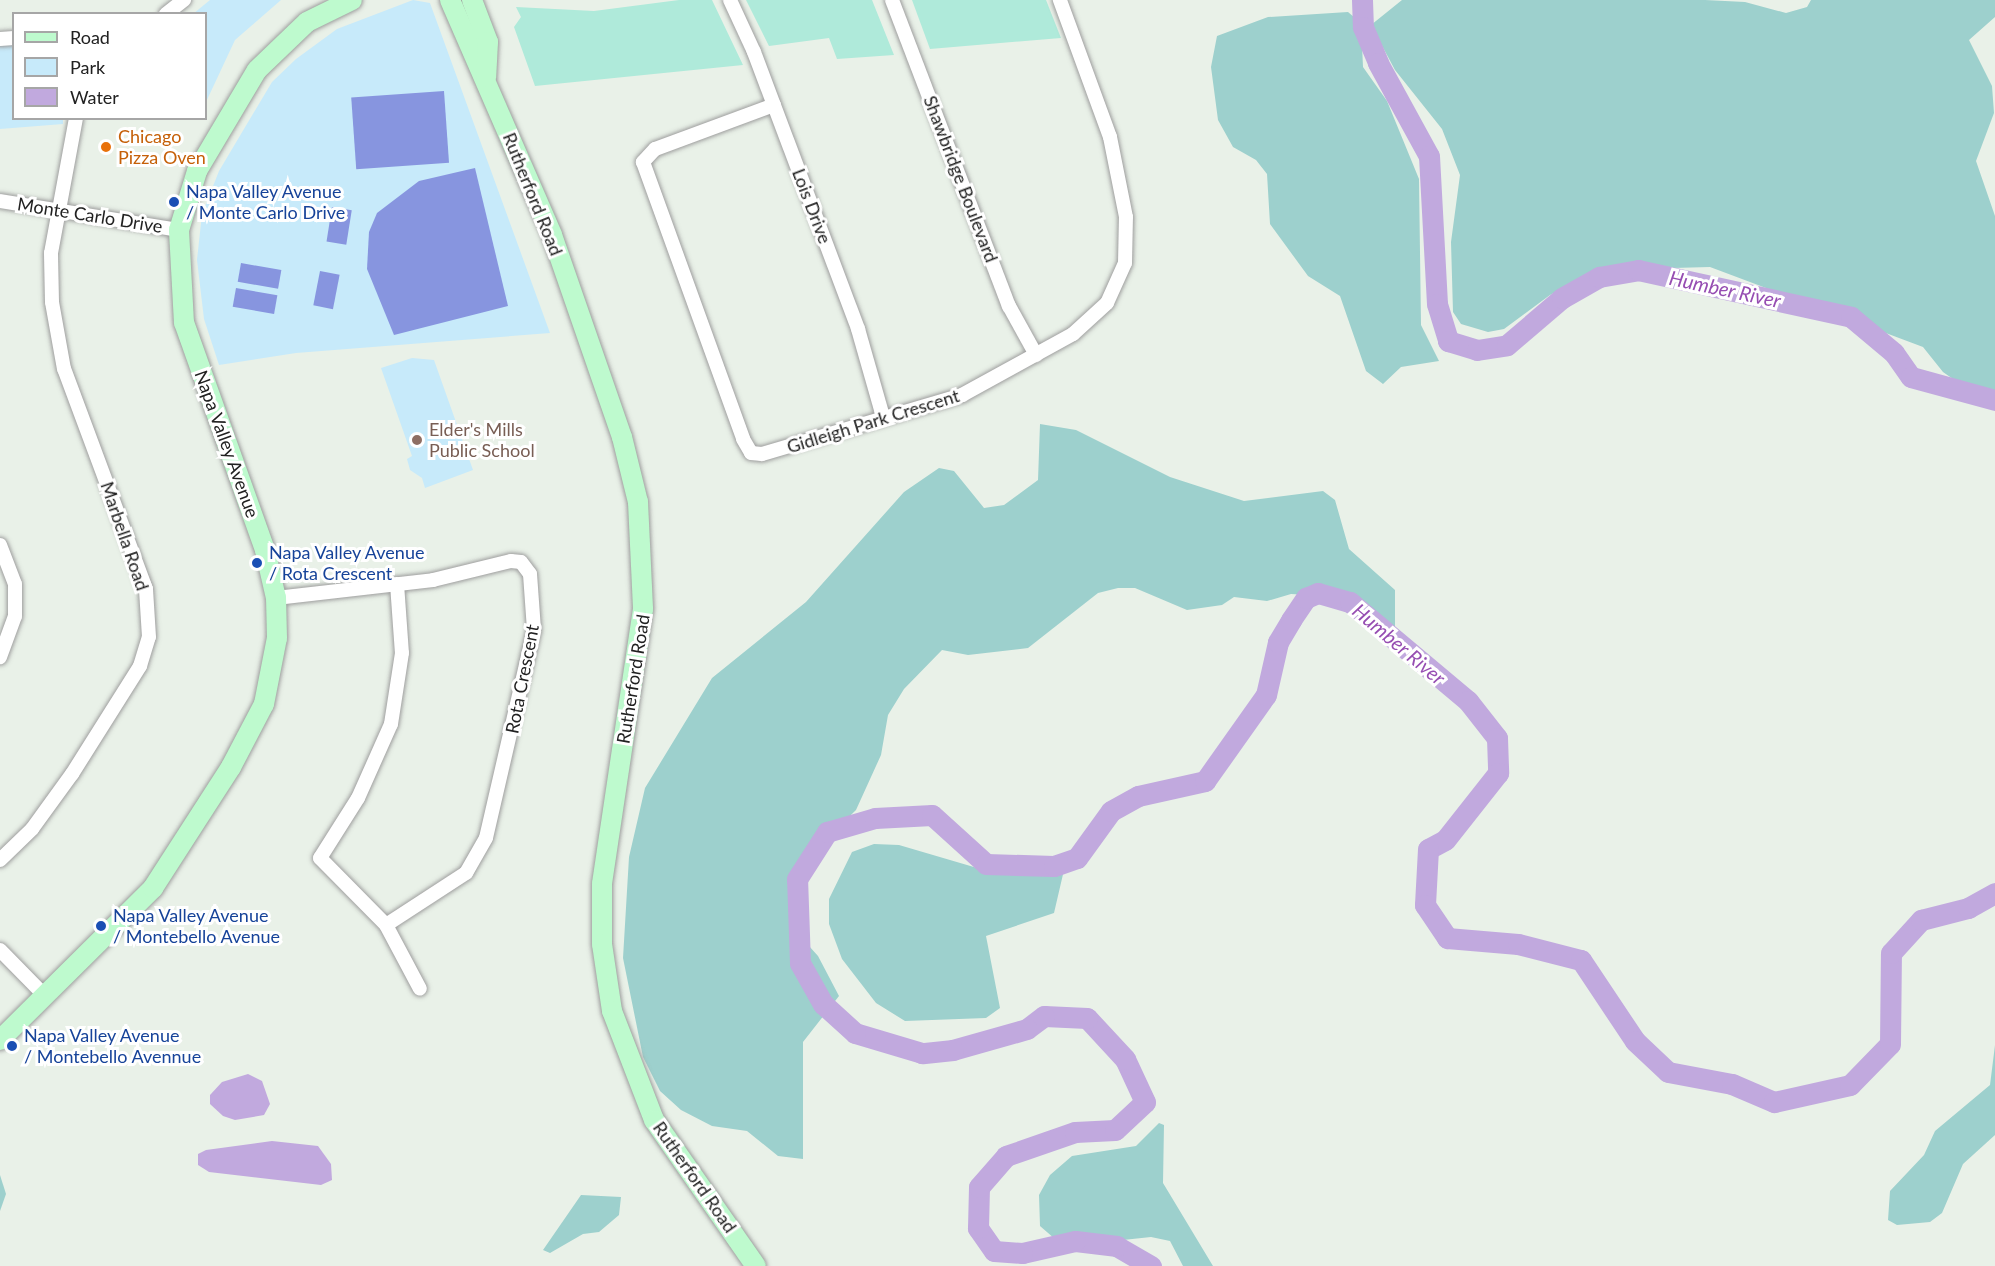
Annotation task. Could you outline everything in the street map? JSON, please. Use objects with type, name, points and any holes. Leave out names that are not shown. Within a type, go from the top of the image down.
[{"type":"main road","name":"Napa Valley Avenue","points":[[0,1040],[153,888],[253,730],[273,672],[276,597],[265,550],[184,323],[179,230],[197,171],[257,70],[307,22],[352,0]]},
{"type":"main road","name":"Rutherford Road","points":[[450,0],[486,77],[556,246],[622,437],[639,510],[643,609],[602,884],[602,944],[612,1011],[654,1120],[756,1266]]},
{"type":"main road","name":"Rutherford Road","points":[[472,0],[488,42],[486,77]]},
{"type":"street","points":[[169,12],[184,0]]},
{"type":"street","name":"Lois Drive","points":[[730,0],[774,105],[858,329],[883,417]]},
{"type":"street","name":"Shawbridge Boulevard","points":[[892,0],[1009,306],[1035,355]]},
{"type":"street","name":"Gidleigh Park Crescent","points":[[774,105],[655,149],[646,155],[643,171],[751,453],[774,452],[883,417],[962,395],[1035,355],[1100,311],[1120,279],[1128,244],[1110,137],[1060,0]]},
{"type":"street","name":"Marbella Road","points":[[0,860],[32,828],[72,774],[140,666],[149,637],[146,589],[63,369],[52,302],[51,253],[76,120]]},
{"type":"street","name":"Monte Carlo Drive","points":[[0,201],[179,230]]},
{"type":"street","points":[[0,545],[15,584],[15,616],[0,657]]},
{"type":"street","name":"Rota Crescent","points":[[276,597],[397,584],[520,562],[530,574],[535,602],[519,705],[486,838],[466,873],[386,925]]},
{"type":"street","points":[[397,584],[402,653],[391,724],[358,798],[320,858],[386,925],[420,989]]},
{"type":"street","points":[[0,950],[45,996]]},
{"type":"shaded area","points":[[679,0],[712,0],[743,65],[535,86],[514,27],[521,17],[516,7],[594,11]]},
{"type":"shaded area","points":[[746,0],[872,0],[894,55],[837,59],[829,38],[769,46]]},
{"type":"shaded area","points":[[912,0],[1046,0],[1061,38],[930,49]]},
{"type":"shaded area","points":[[1402,0],[1705,0],[1745,2],[1786,13],[1807,7],[1811,0],[1995,0],[1995,17],[1969,40],[1992,86],[1994,113],[1976,161],[1995,216],[1995,399],[1973,393],[1943,372],[1923,347],[1710,267],[1598,270],[1550,295],[1504,329],[1488,332],[1461,324],[1453,312],[1451,242],[1460,175],[1442,129],[1395,70],[1371,25]]},
{"type":"shaded area","points":[[1348,12],[1361,23],[1363,67],[1387,101],[1419,179],[1421,325],[1439,361],[1401,367],[1383,384],[1366,371],[1340,296],[1308,276],[1270,224],[1267,174],[1256,160],[1233,147],[1218,120],[1211,67],[1217,36],[1268,17]]},
{"type":"shaded area","points":[[444,91],[449,163],[356,169],[351,97]]},
{"type":"shaded area","points":[[475,168],[508,306],[394,335],[367,269],[369,232],[377,213],[419,181]]},
{"type":"shaded area","points":[[332,207],[352,210],[346,245],[327,242]]},
{"type":"shaded area","points":[[241,263],[281,270],[278,289],[238,282]]},
{"type":"shaded area","points":[[320,271],[340,275],[333,309],[313,305]]},
{"type":"shaded area","points":[[236,288],[277,295],[274,314],[233,307]]},
{"type":"shaded area","points":[[1040,424],[1076,430],[1170,477],[1244,501],[1323,491],[1335,500],[1349,549],[1395,590],[1395,629],[1328,596],[1291,594],[1267,601],[1234,597],[1222,605],[1187,610],[1135,588],[1118,588],[1098,593],[1028,648],[968,655],[942,650],[904,689],[888,715],[881,755],[856,810],[802,863],[790,888],[791,926],[818,956],[839,996],[803,1042],[803,1159],[778,1156],[747,1131],[712,1126],[681,1110],[660,1091],[643,1057],[623,958],[629,857],[645,788],[712,678],[806,602],[904,492],[939,468],[954,471],[984,508],[1004,505],[1038,480]]},
{"type":"shaded area","points":[[874,844],[899,845],[1001,875],[1064,870],[1054,913],[986,936],[1000,1008],[986,1018],[905,1021],[876,1003],[842,959],[829,924],[829,899],[852,852]]},
{"type":"shaded area","points":[[1995,1045],[1995,1135],[1963,1164],[1942,1213],[1930,1222],[1897,1225],[1888,1220],[1890,1191],[1924,1155],[1935,1131],[1990,1085]]},
{"type":"shaded area","points":[[1159,1123],[1164,1125],[1163,1183],[1213,1266],[1183,1266],[1170,1241],[1151,1237],[1076,1245],[1055,1239],[1040,1226],[1039,1195],[1050,1175],[1072,1156],[1136,1146]]},
{"type":"shaded area","points":[[0,1175],[6,1194],[0,1211]]},
{"type":"shaded area","points":[[581,1195],[621,1197],[619,1215],[599,1232],[583,1234],[550,1253],[543,1250]]},
{"type":"green space","points":[[210,0],[281,0],[235,40],[207,100],[207,12],[195,12]]},
{"type":"green space","points":[[413,0],[430,3],[550,333],[296,353],[219,365],[204,319],[197,260],[202,214],[219,171],[272,82],[296,59],[337,29]]},
{"type":"green space","points":[[12,44],[12,120],[63,120],[63,124],[0,129],[0,45]]},
{"type":"green space","points":[[412,358],[434,360],[473,470],[425,488],[422,478],[410,470],[407,459],[412,456],[381,368]]},
{"type":"water","points":[[248,1074],[262,1081],[270,1104],[264,1115],[235,1120],[223,1116],[210,1104],[210,1095],[222,1082]]},
{"type":"water","points":[[272,1141],[318,1146],[331,1164],[332,1180],[321,1185],[209,1172],[198,1165],[198,1154],[206,1150]]},
{"type":"waterway","name":"Humber River","points":[[1362,0],[1363,27],[1378,63],[1429,156],[1437,304],[1448,341],[1477,350],[1507,345],[1562,298],[1599,277],[1638,270],[1851,317],[1894,353],[1911,377],[1995,400]]},
{"type":"waterway","name":"Humber River","points":[[1151,1266],[1117,1246],[1075,1241],[1022,1253],[994,1251],[978,1228],[979,1187],[1006,1156],[1075,1132],[1115,1130],[1145,1102],[1125,1059],[1087,1018],[1044,1016],[1027,1029],[953,1050],[922,1053],[855,1033],[823,1004],[800,963],[797,879],[827,832],[875,818],[932,815],[986,864],[1054,866],[1077,858],[1111,811],[1138,796],[1205,781],[1266,695],[1278,642],[1306,598],[1318,593],[1350,602],[1468,701],[1497,738],[1498,773],[1445,840],[1428,849],[1425,905],[1447,938],[1518,944],[1581,960],[1635,1041],[1668,1072],[1732,1084],[1774,1102],[1850,1085],[1890,1044],[1891,953],[1921,920],[1968,908],[1995,893]]},
{"type":"place","name":"Chicago Pizza Oven","points":[[106,147]]},
{"type":"place","name":"Napa Valley Avenue / Monte Carlo Drive","points":[[174,202]]},
{"type":"place","name":"Elder's Mills Public School","points":[[417,440]]},
{"type":"place","name":"Napa Valley Avenue / Rota Crescent","points":[[257,563]]},
{"type":"place","name":"Napa Valley Avenue / Montebello Avenue","points":[[101,926]]},
{"type":"place","name":"Napa Valley Avenue / Montebello Avennue","points":[[12,1046]]}]
